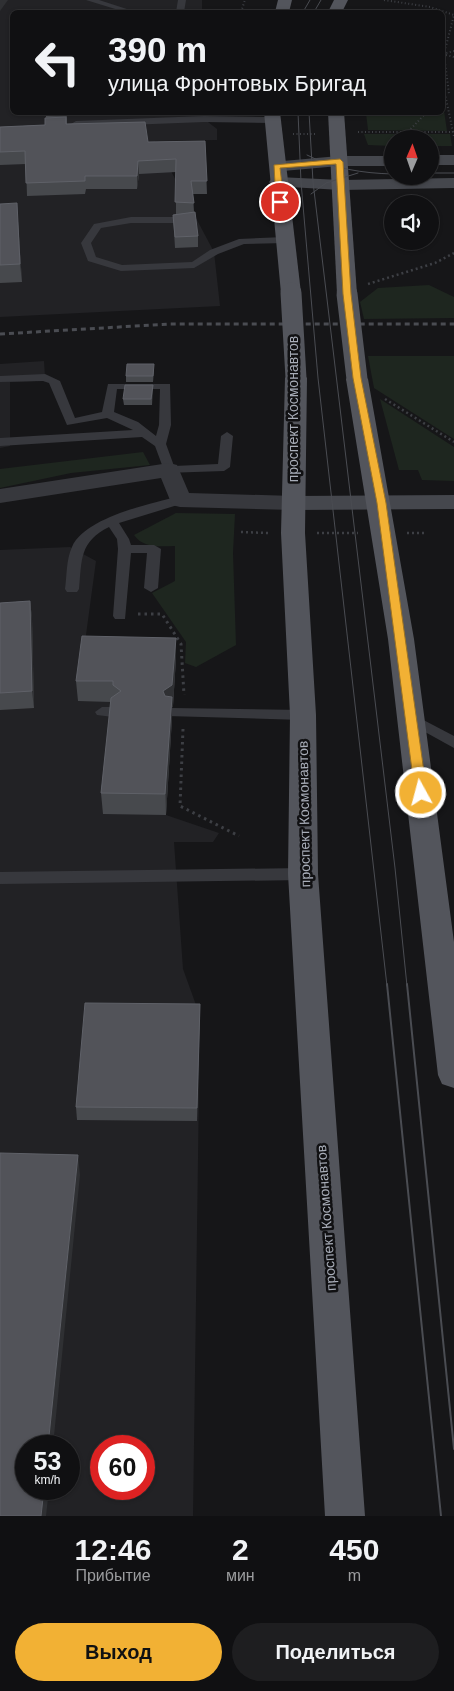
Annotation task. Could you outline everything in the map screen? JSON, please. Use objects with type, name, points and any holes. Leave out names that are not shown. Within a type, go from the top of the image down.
[{"type":"main road","points":[[336,115],[341,185],[356,290],[357,378],[381,503],[412,719],[454,1075]]},
{"type":"main road","name":"проспект Космонавтов","points":[[272,116],[291,293],[296,378],[294,518],[303,715],[303,874],[345,1516]]},
{"type":"main road","points":[[439,160],[454,160]]},
{"type":"main road","points":[[277,174],[340,162],[384,161]]},
{"type":"main road","points":[[277,174],[341,185],[454,184]]},
{"type":"main road","points":[[294,518],[381,503],[454,502]]},
{"type":"street","points":[[0,496],[169,470],[180,500],[294,518]]},
{"type":"lane","points":[[90,0],[125,10]]},
{"type":"lane","points":[[69,125],[160,117],[272,116]]},
{"type":"lane","points":[[192,220],[131,220],[98,226],[86,243],[92,259],[120,268],[194,265],[214,252],[243,241],[285,240]]},
{"type":"lane","points":[[0,379],[45,377],[54,382],[71,422],[108,414],[134,425],[160,444],[169,470],[224,467],[228,436]]},
{"type":"lane","points":[[108,414],[112,386],[166,386],[165,425],[160,444]]},
{"type":"lane","points":[[0,442],[146,433]]},
{"type":"lane","points":[[72,589],[78,544],[93,529],[111,521],[180,500]]},
{"type":"lane","points":[[111,521],[123,538],[125,549],[120,616]]},
{"type":"lane","points":[[125,549],[154,548],[151,588]]},
{"type":"lane","points":[[172,713],[303,715]]},
{"type":"lane","points":[[412,719],[454,743]]},
{"type":"lane","points":[[0,878],[303,874]]},
{"type":"path","points":[[384,0],[439,10]]},
{"type":"path","points":[[445,12],[454,15],[445,47]]},
{"type":"path","points":[[445,67],[449,94]]},
{"type":"path","points":[[445,95],[454,94]]},
{"type":"path","points":[[445,102],[454,137]]},
{"type":"path","points":[[409,130],[424,115]]},
{"type":"path","points":[[353,132],[384,132]]},
{"type":"path","points":[[439,132],[453,132]]},
{"type":"path","points":[[288,134],[315,134]]},
{"type":"path","points":[[356,290],[435,262],[454,253]]},
{"type":"path","points":[[377,394],[454,442]]},
{"type":"path","points":[[241,532],[294,518],[385,533],[426,533]]},
{"type":"shaded area","points":[[0,0],[202,0],[202,10],[10,10],[10,115],[204,115],[204,119],[217,129],[217,140],[155,141],[214,252],[220,306],[0,317]]},
{"type":"shaded area","points":[[366,115],[445,115],[447,131],[439,130],[368,130]]},
{"type":"shaded area","points":[[364,134],[384,134],[384,146],[368,145]]},
{"type":"shaded area","points":[[439,134],[450,134],[452,146],[439,146]]},
{"type":"shaded area","points":[[429,285],[454,297],[454,318],[364,319],[360,302],[378,288]]},
{"type":"shaded area","points":[[368,356],[454,356],[454,439],[374,388]]},
{"type":"shaded area","points":[[44,361],[45,377],[37,381],[10,382],[10,446],[0,448],[0,364]]},
{"type":"shaded area","points":[[380,399],[454,447],[454,481],[422,480],[418,470],[399,470]]},
{"type":"shaded area","points":[[143,452],[150,465],[71,473],[0,488],[0,469]]},
{"type":"shaded area","points":[[176,513],[235,514],[233,553],[236,645],[196,667],[185,663],[186,642],[152,593],[175,581],[175,546],[147,545],[134,535]]},
{"type":"shaded area","points":[[70,547],[96,561],[83,657],[176,658],[166,815],[219,833],[213,842],[174,842],[183,969],[200,1016],[193,1516],[0,1516],[0,550]]},
{"type":"building","points":[[66,117],[66,124],[145,122],[148,142],[205,141],[207,181],[191,181],[194,203],[175,202],[176,159],[138,161],[137,176],[85,176],[85,181],[26,183],[25,151],[0,152],[0,127],[45,125],[45,118]]},
{"type":"building","points":[[17,203],[20,264],[0,265],[0,204]]},
{"type":"building","points":[[195,212],[198,236],[175,237],[173,215]]},
{"type":"building","points":[[127,364],[154,364],[153,376],[126,376]]},
{"type":"building","points":[[125,385],[153,385],[151,399],[123,399]]},
{"type":"building","points":[[30,601],[32,691],[0,693],[0,603]]},
{"type":"building","points":[[82,636],[176,638],[172,685],[163,691],[165,696],[172,697],[165,794],[101,793],[111,698],[121,691],[113,685],[113,681],[76,681]]},
{"type":"building","points":[[85,1003],[200,1004],[197,1108],[76,1107]]},
{"type":"building","points":[[0,1153],[78,1155],[49,1435],[15,1435],[15,1500],[43,1500],[41,1516],[0,1516]]},
{"type":"tram line","points":[[304,10],[310,0]]},
{"type":"tram line","points":[[315,10],[321,0]]},
{"type":"tram line","points":[[298,115],[301,182],[318,378],[387,986]]},
{"type":"tram line","points":[[309,115],[312,157]]},
{"type":"tram line","points":[[307,155],[312,157]]},
{"type":"tram line","points":[[312,157],[327,164],[348,169],[384,174]]},
{"type":"tram line","points":[[312,157],[314,192]]},
{"type":"tram line","points":[[314,192],[326,183],[358,173]]},
{"type":"tram line","points":[[439,173],[454,173]]},
{"type":"tram line","points":[[314,192],[395,868],[407,986]]},
{"type":"tram line","points":[[387,984],[441,1516]]},
{"type":"tram line","points":[[407,984],[454,1449]]},
{"type":"railway","points":[[0,334],[170,324],[454,324]]},
{"type":"route","points":[[280,202],[276,166],[301,166],[340,162],[347,294],[357,378],[381,503],[411,708],[421,793]]}]
